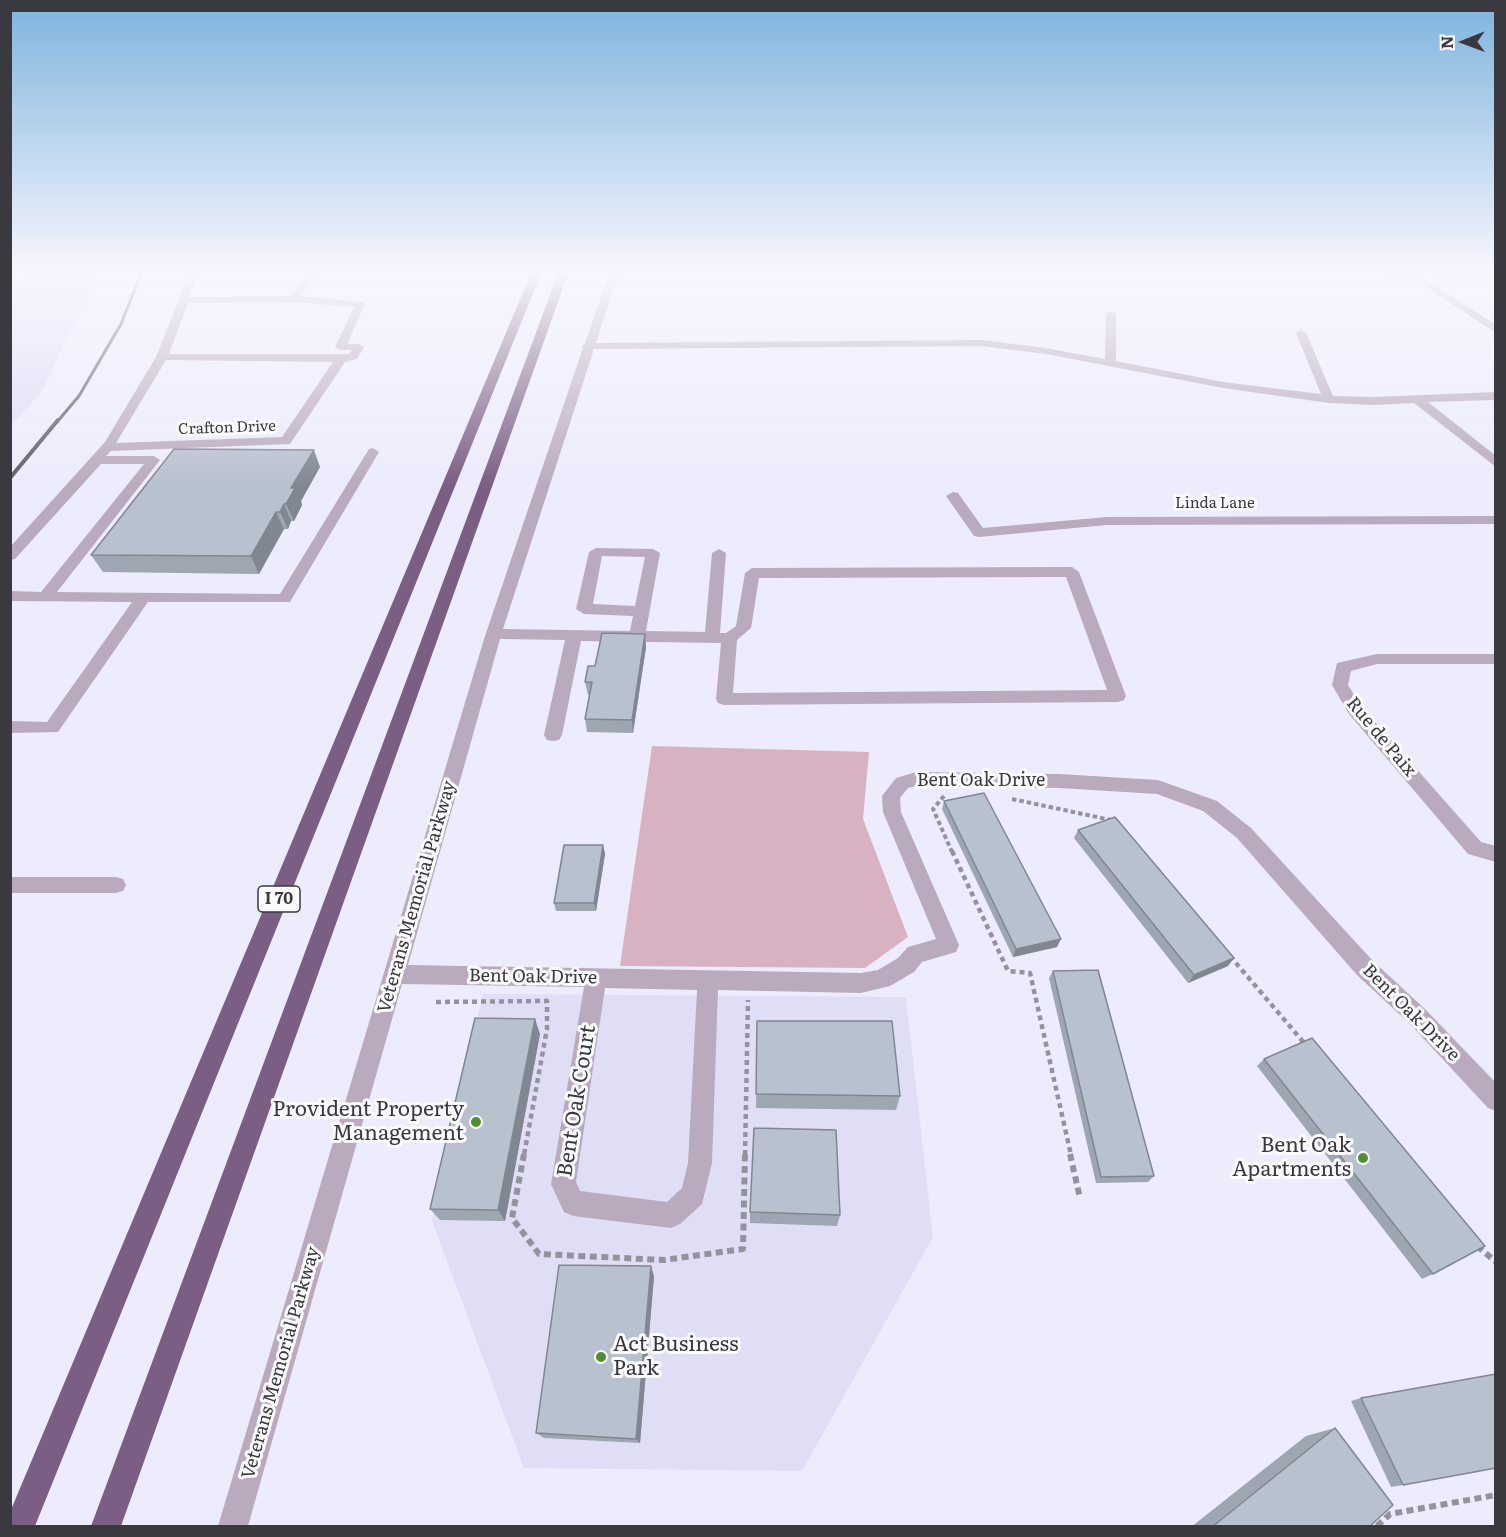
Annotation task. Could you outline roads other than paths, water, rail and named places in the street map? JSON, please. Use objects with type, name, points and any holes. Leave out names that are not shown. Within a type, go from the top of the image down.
[{"type":"highway","name":"I 70","points":[[20,1527],[507,343]]},
{"type":"highway","points":[[106,1527],[538,343]]},
{"type":"street","points":[[10,556],[107,447],[162,357],[168,343]]},
{"type":"street","points":[[162,357],[341,359],[353,357],[358,347],[340,347],[342,343]]},
{"type":"street","name":"Veterans Memorial Parkway","points":[[233,1527],[494,634],[588,343]]},
{"type":"street","points":[[1110,362],[1111,343]]},
{"type":"street","points":[[1304,343],[1329,399]]},
{"type":"street","points":[[587,346],[981,344],[1046,351],[1110,362],[1223,386],[1329,399],[1496,396]]},
{"type":"street","name":"Crafton Drive","points":[[107,447],[286,441],[341,359]]},
{"type":"street","points":[[1416,399],[1496,463]]},
{"type":"street","points":[[10,596],[285,599],[373,452]]},
{"type":"street","points":[[45,597],[154,460],[96,460]]},
{"type":"street","name":"Linda Lane","points":[[953,496],[980,533],[1107,521],[1496,520]]},
{"type":"street","points":[[637,636],[642,611],[653,553],[596,552],[584,609],[642,611]]},
{"type":"street","points":[[712,637],[719,553]]},
{"type":"street","points":[[494,634],[729,638],[742,628],[752,573],[1072,572],[1118,696],[724,699],[729,638]]},
{"type":"street","points":[[10,727],[52,728],[143,598]]},
{"type":"street","points":[[554,735],[574,635]]},
{"type":"street","name":"Rue de Paix","points":[[1496,659],[1377,659],[1343,667],[1340,685],[1355,710],[1475,848],[1496,854]]},
{"type":"street","name":"Bent Oak Drive","points":[[394,974],[861,983],[882,979],[906,965],[915,954],[949,945],[892,812],[891,796],[902,783],[916,779],[937,779],[1059,781],[1158,787],[1210,806],[1244,833],[1365,968],[1418,1017],[1496,1100]]},
{"type":"street","points":[[10,885],[116,885]]},
{"type":"street","name":"Bent Oak Court","points":[[596,979],[563,1184],[573,1203],[671,1215],[693,1195],[700,1162],[708,981]]},
{"type":"railway","points":[[57,422],[79,396],[110,343]]},
{"type":"railway","points":[[10,478],[58,420]]},
{"type":"place","name":"Provident Property Management","points":[[476,1122]]},
{"type":"place","name":"Bent Oak Apartments","points":[[1363,1158]]},
{"type":"place","name":"Act Business Park","points":[[601,1357]]}]
